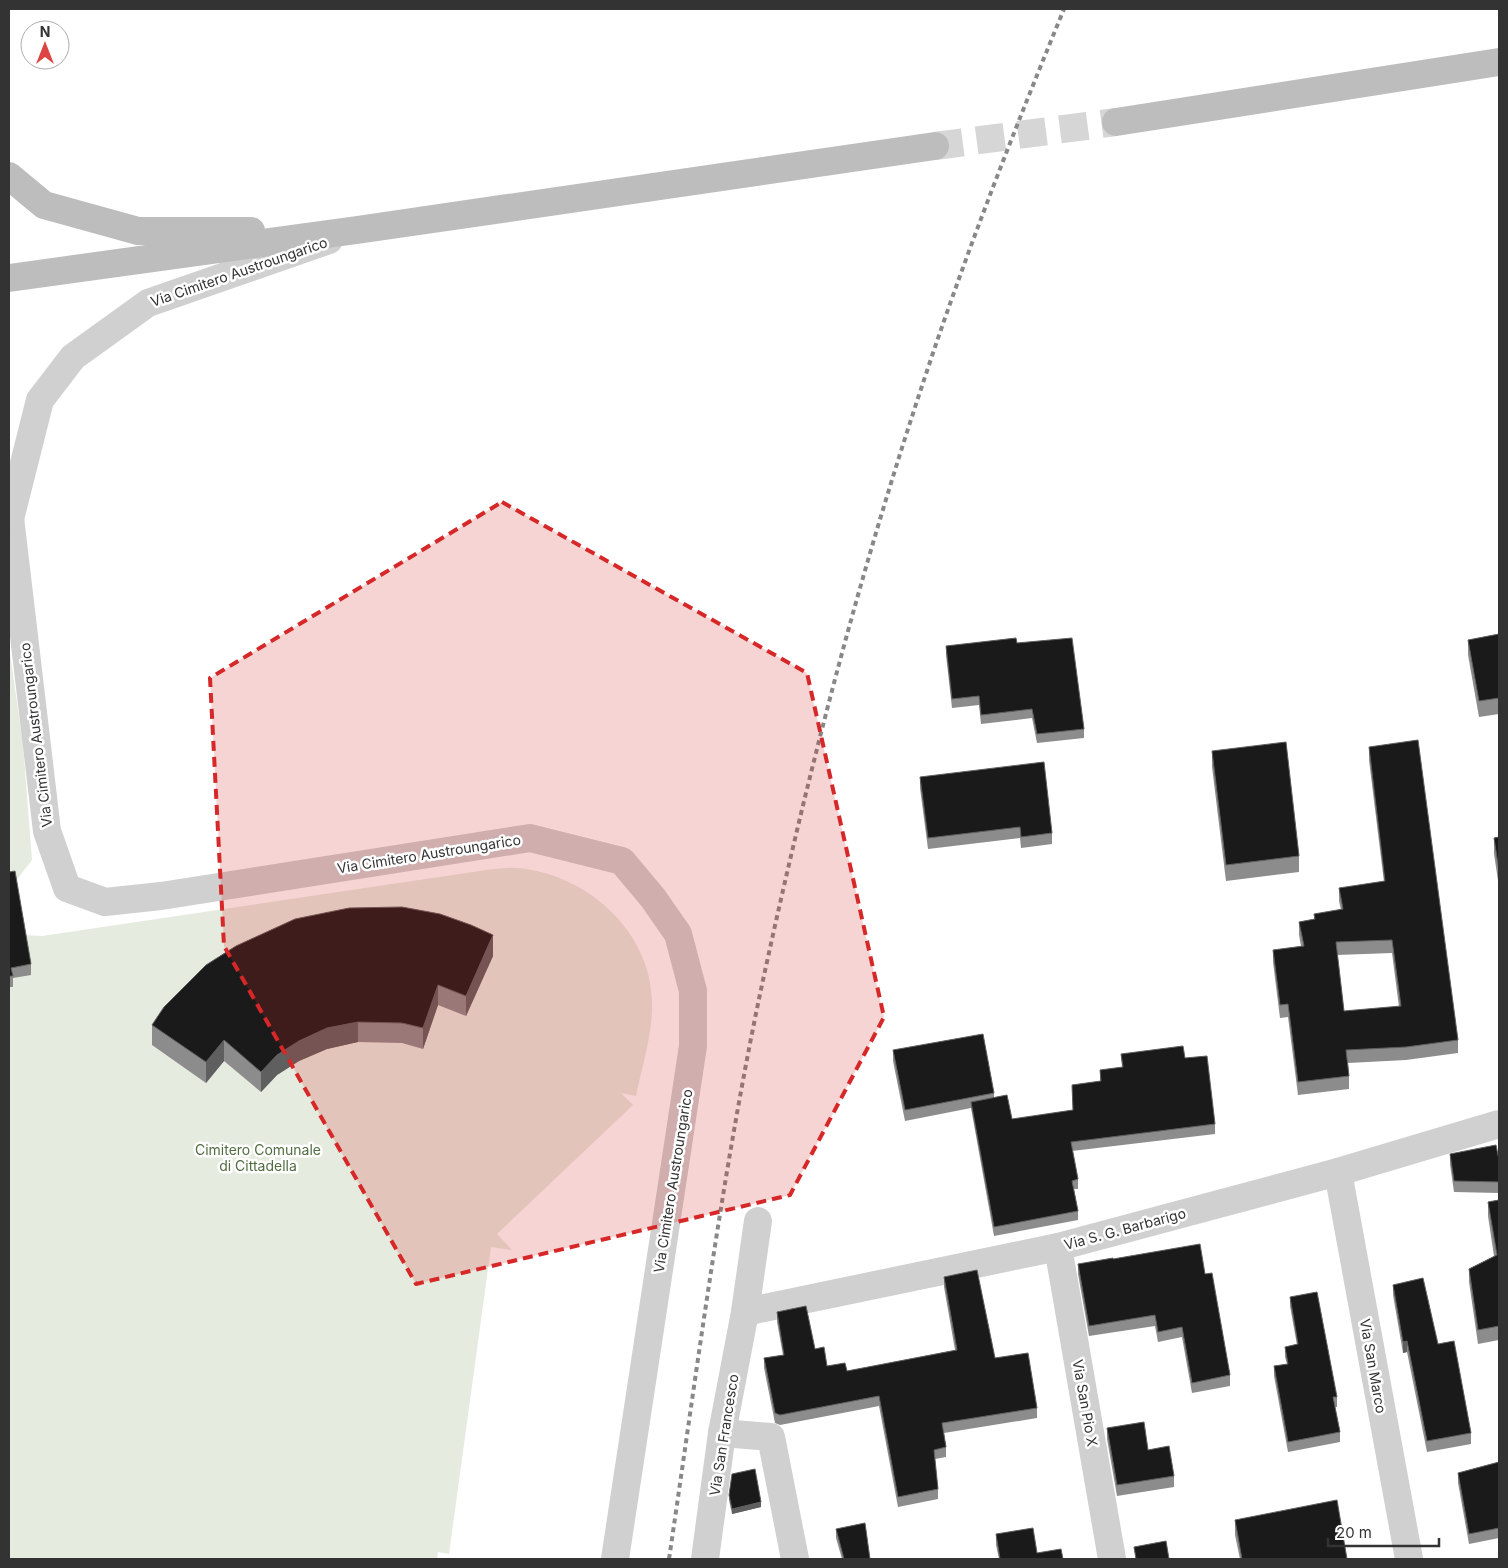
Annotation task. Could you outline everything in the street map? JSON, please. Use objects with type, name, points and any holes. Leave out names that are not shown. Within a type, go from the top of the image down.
[{"type":"street","points":[[1116,122],[1499,62]]},
{"type":"street","points":[[9,278],[357,230],[935,146]]},
{"type":"street","points":[[9,176],[44,204],[138,231],[357,230]]},
{"type":"street","name":"Via Cimitero Austroungarico","points":[[357,230],[148,303],[73,357],[40,400],[9,514],[47,832],[67,888],[105,902],[161,896],[530,838],[622,861],[653,898],[678,934],[693,992],[693,1046],[615,1559]]},
{"type":"street","name":"Via S. G. Barbarigo","points":[[745,1312],[1058,1247],[1338,1172],[1499,1124]]},
{"type":"street","name":"Via San Marco","points":[[1338,1172],[1409,1559]]},
{"type":"street","name":"Via San Francesco","points":[[706,1559],[722,1432],[745,1312],[758,1221]]},
{"type":"street","name":"Via San Pio X","points":[[1058,1247],[1112,1559]]},
{"type":"street","points":[[722,1432],[771,1438],[795,1559]]},
{"type":"highlighted area","points":[[502,502],[807,673],[884,1017],[790,1195],[416,1284],[224,946],[210,678]]},
{"type":"green space","name":"Cimitero Comunale di Cittadella","points":[[9,647],[23,744],[32,860],[15,882],[24,935],[42,936],[493,869],[513,868],[542,872],[566,881],[589,894],[610,910],[627,929],[640,951],[649,976],[652,1014],[636,1096],[621,1093],[633,1105],[497,1234],[512,1250],[491,1247],[449,1554],[438,1552],[437,1559],[9,1559]]},
{"type":"building","points":[[1499,634],[1499,698],[1479,701],[1468,640]]},
{"type":"building","points":[[1016,638],[1017,643],[1072,638],[1084,729],[1037,734],[1032,709],[981,715],[979,696],[952,699],[946,646]]},
{"type":"building","points":[[1418,740],[1458,1040],[1406,1047],[1346,1050],[1349,1076],[1298,1082],[1288,1004],[1280,1005],[1273,950],[1304,946],[1299,922],[1315,919],[1314,914],[1343,909],[1339,888],[1385,881],[1369,747]],"holes":[[[1392,940],[1401,1006],[1344,1011],[1336,942]]]},
{"type":"building","points":[[1286,742],[1299,856],[1226,865],[1212,751]]},
{"type":"building","points":[[1044,762],[1052,833],[1021,837],[1020,827],[928,838],[920,777]]},
{"type":"building","points":[[1499,837],[1499,871],[1494,838]]},
{"type":"building","points":[[15,871],[31,964],[11,968],[13,976],[9,976],[9,872]]},
{"type":"building","points":[[402,907],[440,914],[493,935],[466,996],[438,985],[423,1028],[402,1023],[358,1022],[327,1028],[299,1041],[277,1055],[261,1072],[224,1040],[206,1062],[152,1025],[164,1007],[206,965],[236,946],[295,919],[349,908]]},
{"type":"building","points":[[983,1034],[994,1093],[905,1110],[893,1050]]},
{"type":"building","points":[[1183,1046],[1185,1058],[1207,1056],[1215,1124],[1071,1142],[1078,1179],[1072,1181],[1078,1211],[994,1227],[971,1102],[1007,1095],[1012,1119],[1073,1110],[1072,1085],[1101,1081],[1100,1070],[1123,1067],[1121,1054]]},
{"type":"building","points":[[1496,1145],[1499,1160],[1499,1182],[1454,1181],[1450,1154]]},
{"type":"building","points":[[1499,1200],[1499,1326],[1478,1330],[1469,1269],[1497,1255],[1488,1202]]},
{"type":"building","points":[[1200,1244],[1205,1274],[1212,1273],[1230,1375],[1192,1383],[1182,1327],[1158,1332],[1155,1315],[1089,1326],[1078,1264]]},
{"type":"building","points":[[977,1270],[995,1358],[1028,1353],[1037,1408],[942,1423],[946,1447],[934,1450],[938,1489],[898,1497],[879,1396],[780,1415],[775,1413],[764,1358],[784,1355],[777,1312],[806,1306],[815,1349],[824,1347],[827,1366],[845,1363],[847,1371],[957,1350],[944,1277]]},
{"type":"building","points":[[1423,1278],[1438,1344],[1454,1341],[1471,1433],[1427,1441],[1407,1341],[1403,1342],[1393,1285]]},
{"type":"building","points":[[1317,1292],[1337,1397],[1333,1397],[1340,1432],[1288,1442],[1274,1366],[1288,1364],[1285,1347],[1298,1344],[1290,1297]]},
{"type":"building","points":[[1144,1422],[1148,1450],[1169,1446],[1174,1476],[1117,1485],[1107,1428]]},
{"type":"building","points":[[1499,1462],[1499,1528],[1469,1534],[1458,1473]]},
{"type":"building","points":[[755,1469],[761,1502],[732,1509],[729,1495],[732,1474]]},
{"type":"building","points":[[1337,1500],[1347,1559],[1242,1559],[1235,1520]]},
{"type":"building","points":[[865,1523],[870,1559],[844,1559],[836,1529]]},
{"type":"building","points":[[1033,1528],[1037,1553],[1061,1549],[1063,1559],[1000,1559],[996,1534]]},
{"type":"building","points":[[1166,1541],[1169,1559],[1136,1559],[1134,1547]]},
{"type":"tunnel","points":[[935,146],[1116,122]]},
{"type":"railway","points":[[669,1559],[710,1276],[733,1135],[760,994],[813,764],[853,612],[922,386],[990,196],[1064,9]]}]
